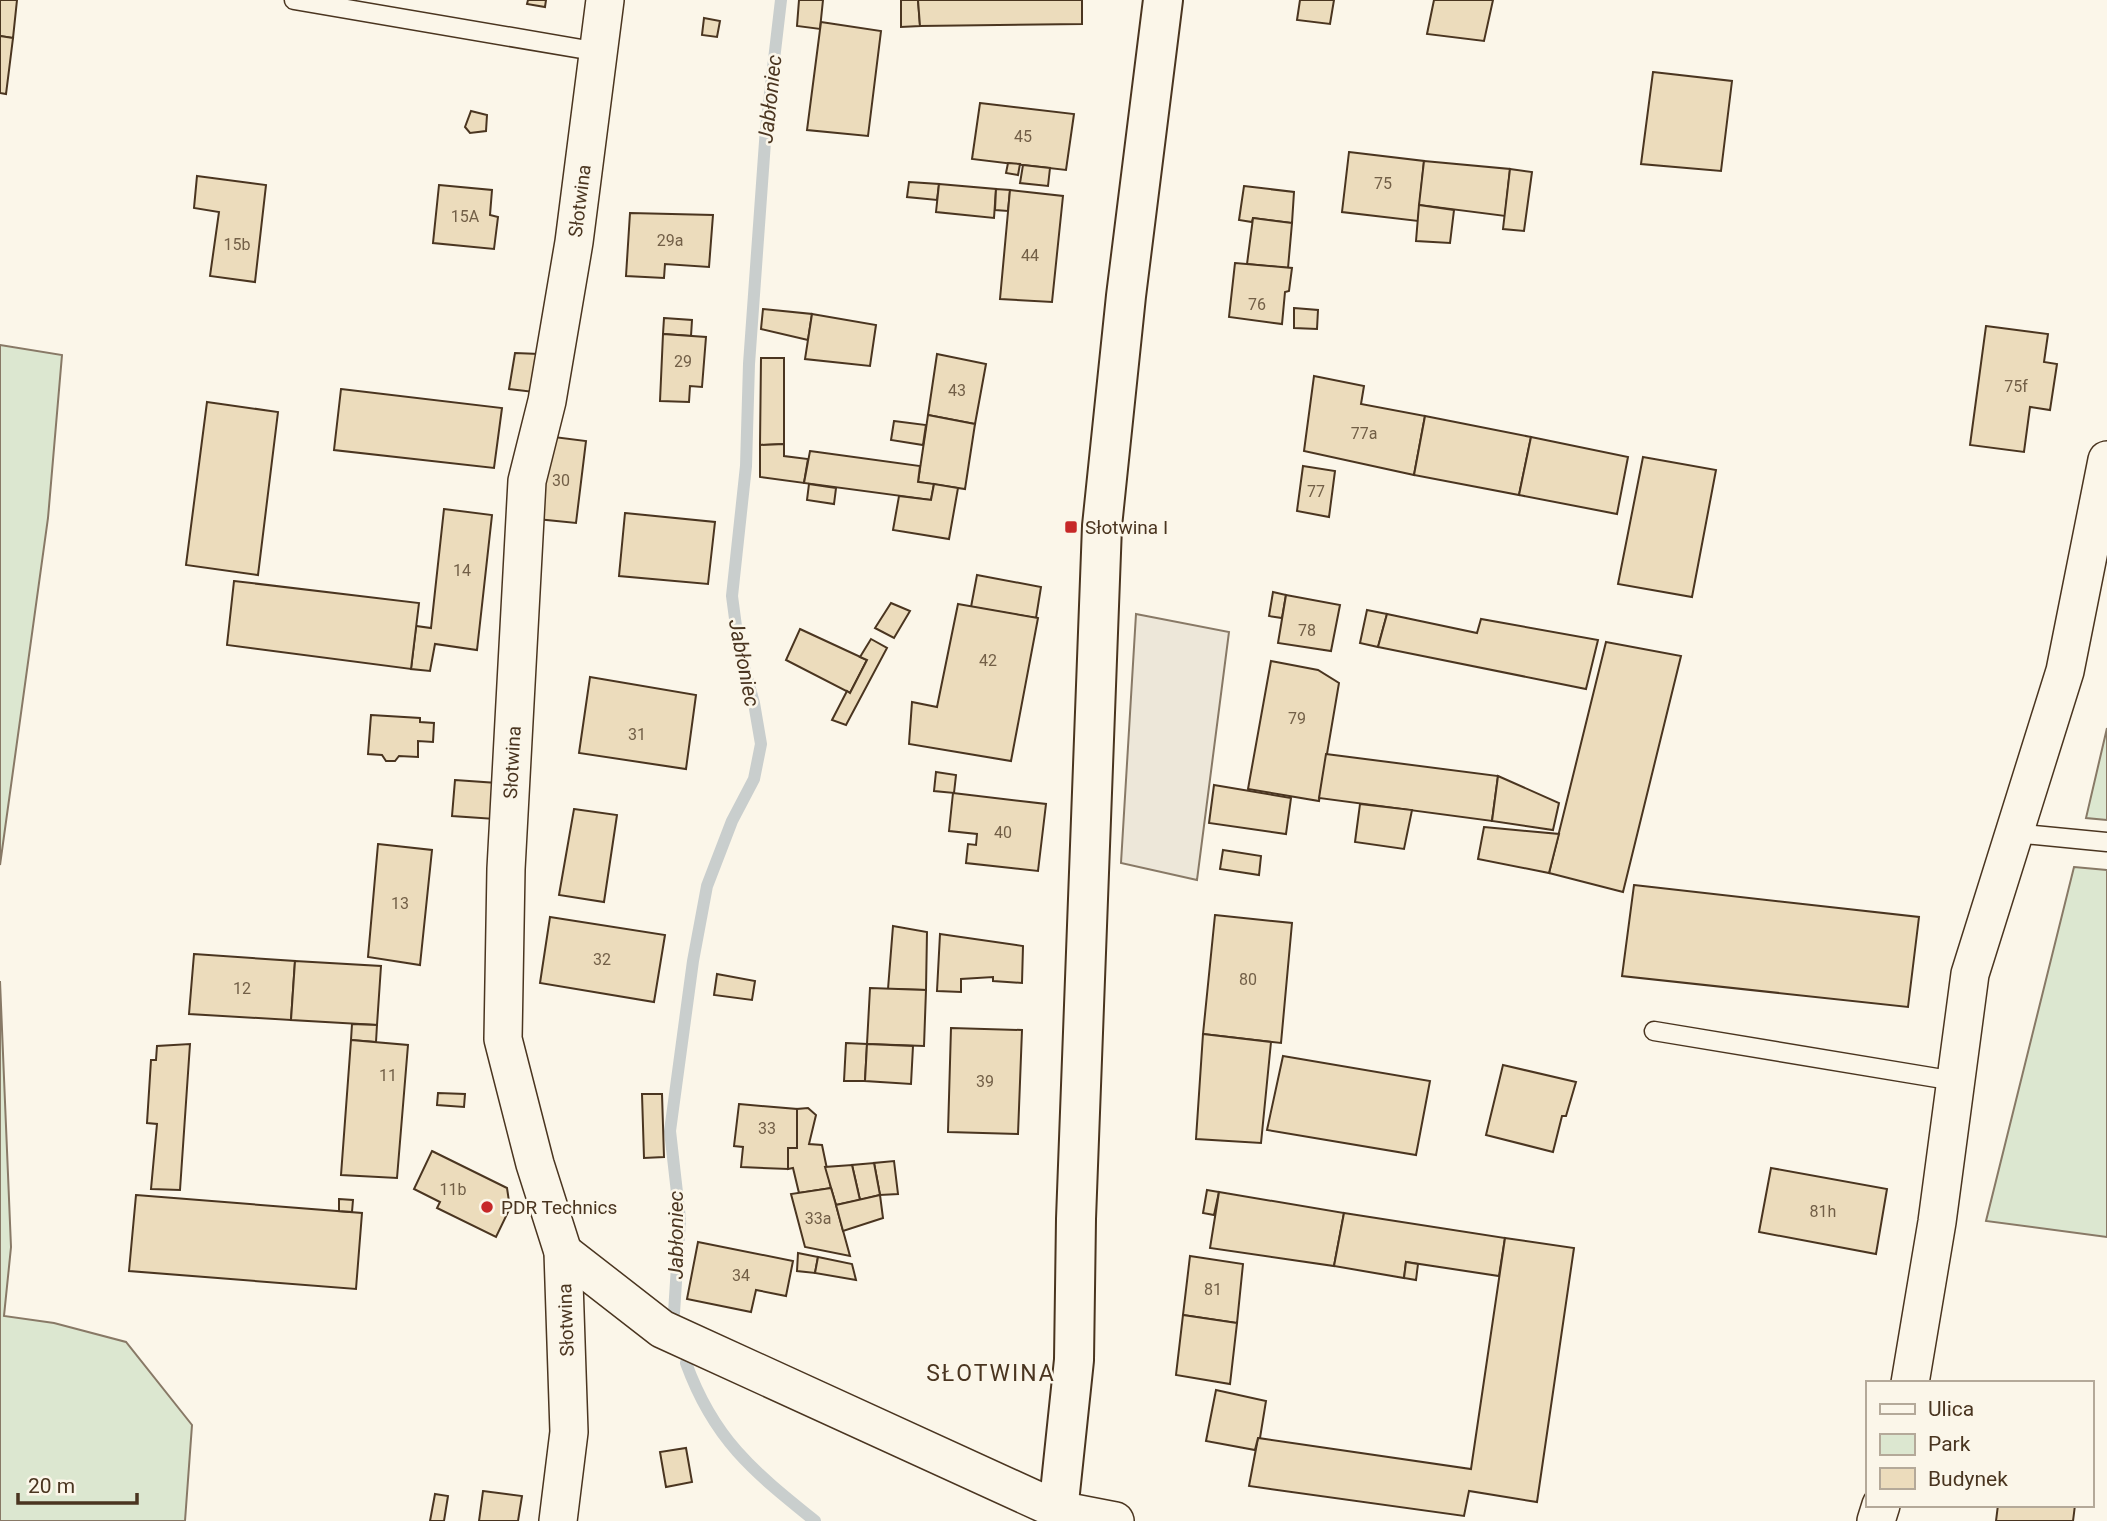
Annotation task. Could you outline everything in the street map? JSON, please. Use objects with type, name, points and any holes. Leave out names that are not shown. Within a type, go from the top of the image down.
[{"type":"main road","points":[[1058,1516],[1074,1360],[1076,1219],[1102,526],[1126,296],[1163,0]]},
{"type":"street","name":"Słotwina","points":[[558,1521],[569,1432],[564,1252],[535,1164],[503,1039],[506,869],[527,481],[550,388],[574,242],[605,0]]},
{"type":"street","points":[[1910,1381],[1937,1222],[1970,974],[2065,671],[2107,460]]},
{"type":"street","points":[[564,1252],[662,1329],[1058,1516],[1115,1521]]},
{"type":"lane","points":[[294,0],[599,52]]},
{"type":"lane","points":[[2014,833],[2107,842]]},
{"type":"lane","points":[[1654,1031],[1955,1080]]},
{"type":"green space","points":[[0,345],[62,355],[48,518],[0,865]]},
{"type":"green space","points":[[2107,728],[2107,820],[2086,818]]},
{"type":"green space","points":[[2074,867],[2107,870],[2107,1237],[1986,1221]]},
{"type":"green space","points":[[0,981],[11,1247],[4,1316],[54,1323],[126,1342],[192,1425],[185,1521],[0,1521]]},
{"type":"shaded area","points":[[1136,614],[1229,632],[1197,880],[1121,863]]},
{"type":"building","points":[[0,0],[17,0],[13,38],[0,36]]},
{"type":"building","points":[[528,0],[546,0],[545,7],[527,4]]},
{"type":"building","points":[[799,0],[823,0],[820,29],[797,26]]},
{"type":"building","points":[[901,0],[918,0],[920,26],[901,27]]},
{"type":"building","points":[[918,0],[1082,0],[1082,24],[920,26]]},
{"type":"building","points":[[1300,0],[1334,0],[1330,24],[1297,20]]},
{"type":"building","points":[[1434,0],[1493,0],[1484,41],[1427,34]]},
{"type":"building","points":[[704,18],[720,21],[717,37],[702,35]]},
{"type":"building","points":[[821,22],[881,31],[868,136],[807,130]]},
{"type":"building","points":[[0,36],[13,38],[6,94],[0,93]]},
{"type":"building","points":[[1653,72],[1732,81],[1721,171],[1641,164]]},
{"type":"building","points":[[980,103],[1074,114],[1066,170],[972,159]]},
{"type":"building","points":[[471,111],[487,115],[486,131],[470,133],[465,127]]},
{"type":"building","points":[[1349,152],[1424,161],[1418,221],[1342,212]]},
{"type":"building","points":[[1424,161],[1510,169],[1505,216],[1419,205]]},
{"type":"building","points":[[1008,163],[1020,164],[1018,175],[1006,173]]},
{"type":"building","points":[[1023,165],[1050,168],[1048,186],[1020,183]]},
{"type":"building","points":[[1510,169],[1532,172],[1524,231],[1503,229]]},
{"type":"building","points":[[197,176],[266,185],[255,282],[210,276],[219,212],[194,208]]},
{"type":"building","points":[[909,182],[939,184],[937,200],[907,197]]},
{"type":"building","points":[[939,184],[996,189],[994,218],[936,212]]},
{"type":"building","points":[[439,185],[492,190],[490,215],[498,217],[494,249],[433,243]]},
{"type":"building","points":[[1244,186],[1294,192],[1292,223],[1253,218],[1252,222],[1239,220]]},
{"type":"building","points":[[996,189],[1010,190],[1008,211],[995,210]]},
{"type":"building","points":[[1010,190],[1063,196],[1052,302],[1000,299]]},
{"type":"building","points":[[1419,205],[1454,210],[1450,243],[1416,241]]},
{"type":"building","points":[[630,213],[713,215],[709,267],[665,264],[664,278],[626,276]]},
{"type":"building","points":[[1253,218],[1292,223],[1288,268],[1247,264]]},
{"type":"building","points":[[1235,263],[1292,268],[1289,291],[1285,292],[1282,324],[1229,317]]},
{"type":"building","points":[[1294,308],[1318,310],[1317,329],[1294,328]]},
{"type":"building","points":[[763,309],[812,314],[808,340],[761,329]]},
{"type":"building","points":[[812,314],[876,325],[870,366],[805,359]]},
{"type":"building","points":[[664,318],[692,320],[691,336],[663,334]]},
{"type":"building","points":[[1986,326],[2048,334],[2044,362],[2057,364],[2050,410],[2030,407],[2024,452],[1970,445]]},
{"type":"building","points":[[663,334],[706,337],[702,387],[690,386],[689,402],[660,401]]},
{"type":"building","points":[[515,353],[539,354],[534,392],[509,389]]},
{"type":"building","points":[[937,354],[986,364],[975,424],[928,415]]},
{"type":"building","points":[[761,358],[784,358],[784,444],[760,445]]},
{"type":"building","points":[[1314,376],[1364,386],[1361,404],[1425,416],[1414,475],[1304,451]]},
{"type":"building","points":[[341,389],[502,408],[494,468],[334,450]]},
{"type":"building","points":[[207,402],[278,412],[258,575],[186,565]]},
{"type":"building","points":[[928,415],[975,424],[965,489],[918,482]]},
{"type":"building","points":[[1425,416],[1531,437],[1519,495],[1414,475]]},
{"type":"building","points":[[894,421],[926,425],[923,445],[891,440]]},
{"type":"building","points":[[546,436],[586,441],[576,523],[537,519]]},
{"type":"building","points":[[1531,437],[1628,457],[1617,514],[1519,495]]},
{"type":"building","points":[[784,444],[784,456],[808,459],[804,483],[760,477],[760,445]]},
{"type":"building","points":[[810,451],[920,466],[918,482],[934,484],[931,500],[804,483]]},
{"type":"building","points":[[1643,457],[1716,470],[1692,597],[1618,584]]},
{"type":"building","points":[[1303,466],[1335,471],[1329,517],[1297,511]]},
{"type":"building","points":[[809,484],[836,488],[834,504],[807,500]]},
{"type":"building","points":[[934,484],[958,488],[949,539],[893,530],[899,496],[931,500]]},
{"type":"building","points":[[444,509],[492,515],[477,650],[435,644],[430,671],[411,669],[416,626],[431,628]]},
{"type":"building","points":[[625,513],[715,522],[708,584],[619,576]]},
{"type":"building","points":[[977,575],[1041,587],[1036,618],[971,607]]},
{"type":"building","points":[[234,581],[419,603],[411,669],[227,645]]},
{"type":"building","points":[[1273,592],[1286,595],[1282,618],[1269,616]]},
{"type":"building","points":[[1286,595],[1340,605],[1331,651],[1278,643]]},
{"type":"building","points":[[891,603],[910,611],[894,638],[875,628]]},
{"type":"building","points":[[958,604],[1038,618],[1011,761],[909,744],[912,702],[937,707]]},
{"type":"building","points":[[1367,610],[1387,614],[1378,647],[1360,643]]},
{"type":"building","points":[[1387,614],[1477,633],[1481,619],[1598,640],[1586,689],[1378,647]]},
{"type":"building","points":[[800,629],[867,660],[850,693],[786,660]]},
{"type":"building","points":[[871,639],[887,648],[846,725],[832,720],[867,660],[860,657]]},
{"type":"building","points":[[1606,642],[1681,656],[1623,892],[1549,873]]},
{"type":"building","points":[[1271,661],[1318,670],[1339,683],[1319,801],[1248,789]]},
{"type":"building","points":[[590,677],[696,695],[686,769],[579,753]]},
{"type":"building","points":[[371,715],[420,718],[420,722],[434,723],[433,742],[418,741],[418,757],[399,756],[395,761],[386,761],[382,755],[368,754]]},
{"type":"building","points":[[1326,754],[1498,776],[1492,821],[1319,798]]},
{"type":"building","points":[[936,772],[956,775],[954,793],[934,791]]},
{"type":"building","points":[[1498,776],[1559,803],[1553,830],[1492,821]]},
{"type":"building","points":[[455,780],[497,783],[495,819],[452,816]]},
{"type":"building","points":[[1214,785],[1291,798],[1286,834],[1209,823]]},
{"type":"building","points":[[953,793],[1046,804],[1038,871],[966,863],[968,844],[976,845],[977,834],[949,831]]},
{"type":"building","points":[[1360,804],[1412,810],[1404,849],[1355,842]]},
{"type":"building","points":[[574,809],[617,815],[604,902],[559,895]]},
{"type":"building","points":[[1484,827],[1559,834],[1549,873],[1478,859]]},
{"type":"building","points":[[378,844],[432,850],[420,965],[368,957]]},
{"type":"building","points":[[1223,850],[1261,856],[1259,875],[1220,869]]},
{"type":"building","points":[[1634,885],[1919,917],[1908,1007],[1622,976]]},
{"type":"building","points":[[1215,915],[1292,923],[1281,1043],[1203,1034]]},
{"type":"building","points":[[550,917],[665,935],[654,1002],[540,983]]},
{"type":"building","points":[[893,926],[927,932],[926,990],[888,989]]},
{"type":"building","points":[[940,934],[1023,946],[1022,983],[993,981],[993,977],[961,979],[961,992],[937,991]]},
{"type":"building","points":[[194,954],[295,961],[291,1020],[189,1014]]},
{"type":"building","points":[[295,961],[381,966],[377,1025],[291,1020]]},
{"type":"building","points":[[717,974],[755,981],[752,1000],[714,995]]},
{"type":"building","points":[[870,988],[926,990],[924,1046],[867,1044]]},
{"type":"building","points":[[352,1024],[377,1025],[376,1042],[351,1040]]},
{"type":"building","points":[[951,1028],[1022,1030],[1018,1134],[948,1132]]},
{"type":"building","points":[[1203,1034],[1271,1042],[1261,1143],[1196,1139]]},
{"type":"building","points":[[351,1040],[408,1045],[397,1178],[341,1175]]},
{"type":"building","points":[[846,1043],[867,1044],[865,1081],[844,1081]]},
{"type":"building","points":[[190,1044],[180,1190],[151,1189],[157,1124],[147,1123],[151,1060],[156,1060],[157,1046]]},
{"type":"building","points":[[867,1044],[913,1046],[911,1084],[865,1081]]},
{"type":"building","points":[[1283,1056],[1430,1081],[1416,1155],[1267,1130]]},
{"type":"building","points":[[1503,1065],[1576,1082],[1566,1116],[1562,1116],[1553,1152],[1486,1135]]},
{"type":"building","points":[[438,1093],[465,1094],[464,1107],[437,1105]]},
{"type":"building","points":[[642,1094],[662,1094],[664,1157],[644,1158]]},
{"type":"building","points":[[739,1104],[797,1109],[797,1148],[788,1148],[788,1169],[741,1167],[743,1147],[734,1146]]},
{"type":"building","points":[[808,1108],[816,1115],[809,1144],[822,1145],[831,1188],[799,1193],[793,1168],[788,1169],[788,1148],[797,1148],[797,1109]]},
{"type":"building","points":[[432,1151],[507,1188],[510,1208],[496,1237],[437,1208],[440,1202],[414,1189]]},
{"type":"building","points":[[894,1161],[898,1194],[880,1195],[874,1163]]},
{"type":"building","points":[[874,1163],[880,1195],[860,1200],[852,1165]]},
{"type":"building","points":[[852,1165],[860,1200],[836,1205],[825,1167]]},
{"type":"building","points":[[1771,1168],[1887,1189],[1876,1254],[1759,1232]]},
{"type":"building","points":[[831,1188],[850,1256],[805,1247],[791,1194]]},
{"type":"building","points":[[1207,1190],[1219,1192],[1214,1215],[1203,1213]]},
{"type":"building","points":[[1219,1192],[1344,1213],[1334,1266],[1210,1248]]},
{"type":"building","points":[[136,1195],[362,1213],[356,1289],[129,1271]]},
{"type":"building","points":[[880,1195],[883,1218],[843,1231],[836,1205]]},
{"type":"building","points":[[339,1199],[353,1200],[352,1212],[339,1211]]},
{"type":"building","points":[[1344,1213],[1505,1238],[1499,1276],[1406,1262],[1404,1278],[1334,1266]]},
{"type":"building","points":[[1505,1238],[1574,1248],[1537,1502],[1469,1491],[1464,1516],[1249,1486],[1258,1438],[1471,1469]]},
{"type":"building","points":[[698,1242],[793,1261],[786,1296],[756,1290],[751,1312],[687,1299]]},
{"type":"building","points":[[798,1253],[818,1257],[815,1273],[797,1271]]},
{"type":"building","points":[[1190,1256],[1243,1264],[1237,1323],[1183,1315]]},
{"type":"building","points":[[818,1257],[852,1264],[856,1280],[815,1273]]},
{"type":"building","points":[[1406,1262],[1418,1264],[1416,1280],[1404,1278]]},
{"type":"building","points":[[1183,1315],[1237,1323],[1230,1384],[1176,1375]]},
{"type":"building","points":[[1216,1390],[1266,1401],[1260,1438],[1255,1450],[1206,1441]]},
{"type":"building","points":[[686,1448],[692,1482],[666,1487],[660,1452]]},
{"type":"building","points":[[483,1491],[522,1496],[518,1521],[479,1521]]},
{"type":"building","points":[[435,1494],[448,1496],[444,1521],[430,1521]]},
{"type":"building","points":[[1998,1507],[2075,1507],[2073,1521],[1996,1521]]},
{"type":"waterway","name":"Jabłoniec","points":[[674,1313],[680,1219],[670,1131],[693,961],[707,886],[732,821],[754,779],[761,744],[754,703],[739,649],[732,596],[746,466],[749,364],[766,128],[781,0]]},
{"type":"waterway","name":"Jabłoniec","points":[[686,1363],[697,1390],[723,1434],[754,1469],[815,1521]]},
{"type":"place","name":"Słotwina I","points":[[1071,527]]},
{"type":"place","name":"PDR Technics","points":[[487,1207]]},
{"type":"district","name":"SŁOTWINA","points":[[991,1373]]}]
